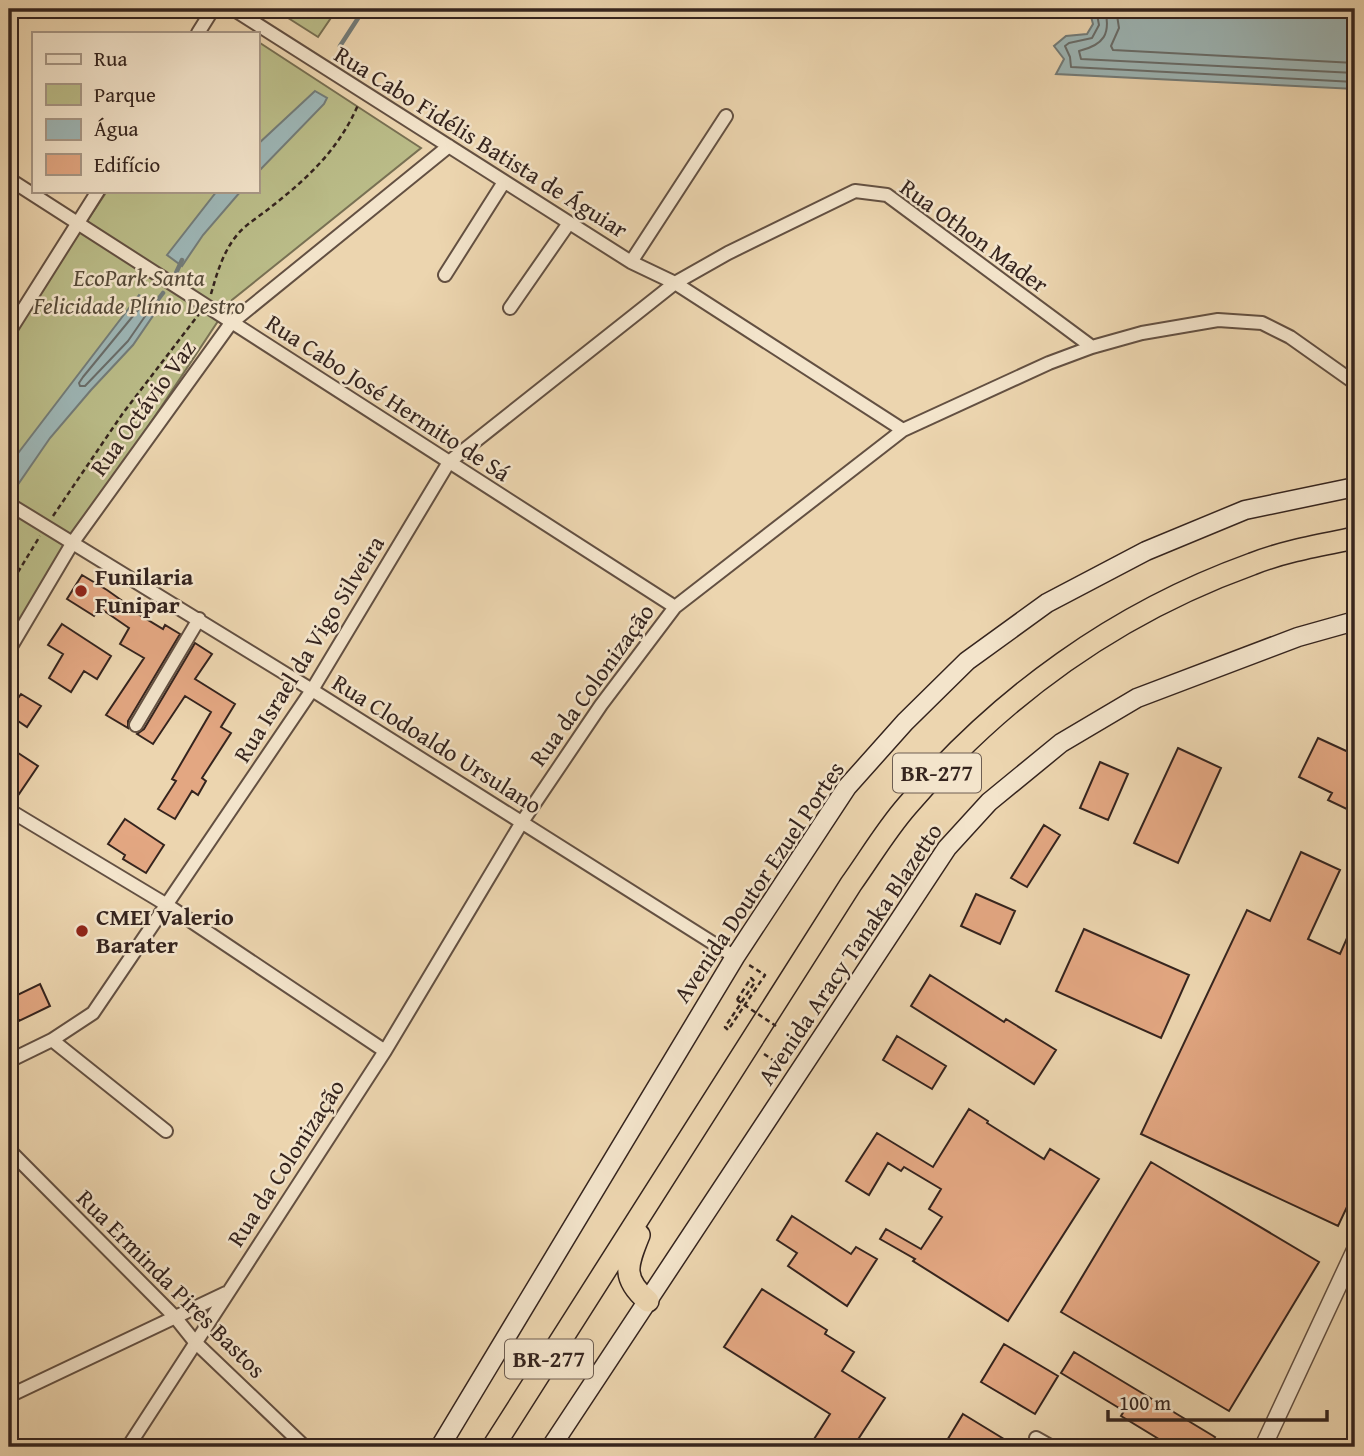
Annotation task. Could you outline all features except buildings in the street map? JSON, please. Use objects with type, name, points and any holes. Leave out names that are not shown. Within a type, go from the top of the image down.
[{"type":"highway","name":"BR-277","points":[[493,1447],[851,884],[905,808],[989,721],[1028,687],[1070,657],[1160,602],[1254,563],[1355,538]]},
{"type":"highway","points":[[648,1301],[635,1290],[628,1268],[631,1254],[664,1176]]},
{"type":"main road","name":"Avenida Doutor Ezuel Portes","points":[[440,1447],[735,957],[847,787],[905,722],[967,661],[1047,603],[1146,551],[1245,510],[1355,488]]},
{"type":"main road","name":"Avenida Aracy Tanaka Blazetto","points":[[551,1447],[947,848],[989,802],[1061,743],[1137,698],[1298,637],[1355,621]]},
{"type":"street","points":[[199,32],[213,9]]},
{"type":"street","name":"Rua Cabo Fidélis Batista de Águiar","points":[[233,9],[631,262],[675,284],[903,430]]},
{"type":"street","points":[[631,262],[726,116]]},
{"type":"street","name":"Rua Octávio Vaz","points":[[9,650],[73,542],[231,323],[449,146]]},
{"type":"street","name":"Rua Cabo José Hermito de Sá","points":[[9,178],[674,607]]},
{"type":"street","points":[[445,275],[504,182]]},
{"type":"street","name":"Rua Othon Mader","points":[[675,284],[728,253],[855,191],[887,195],[1092,347]]},
{"type":"street","points":[[9,332],[97,192]]},
{"type":"street","points":[[510,308],[569,223]]},
{"type":"street","name":"Rua Israel da Vigo Silveira","points":[[9,1061],[52,1040],[93,1013],[312,690],[449,462],[675,284]]},
{"type":"street","name":"Rua da Colonização","points":[[128,1447],[385,1051],[522,822],[601,705],[674,607],[903,430],[1049,363],[1092,347],[1142,333],[1218,320],[1262,323],[1290,337],[1355,383]]},
{"type":"street","name":"Rua Clodoaldo Ursulano","points":[[9,504],[312,690],[735,957]]},
{"type":"street","points":[[136,726],[199,620]]},
{"type":"street","points":[[9,810],[167,905],[385,1051]]},
{"type":"street","points":[[52,1040],[166,1131]]},
{"type":"street","name":"Rua Erminda Pires Bastos","points":[[9,1150],[175,1317],[195,1342],[305,1447]]},
{"type":"street","points":[[1263,1447],[1354,1256]]},
{"type":"street","points":[[9,1396],[226,1293]]},
{"type":"street","points":[[1036,1438],[1052,1447]]},
{"type":"path","points":[[9,587],[46,526],[123,413],[205,306],[225,252],[239,232],[273,206],[333,150],[347,131],[364,92]]},
{"type":"path","points":[[735,957],[765,975],[728,1030],[725,1027],[755,982],[751,978],[737,1000],[776,1026]]},
{"type":"green space","points":[[274,9],[337,9],[318,37]]},
{"type":"green space","name":"EcoPark Santa Felicidade Plínio Destro","points":[[259,42],[421,148],[232,300],[9,637],[9,339],[106,192],[259,192]]},
{"type":"water","points":[[1089,9],[1355,9],[1355,89],[1056,74],[1064,59],[1054,46],[1066,36],[1087,34],[1093,24]]},
{"type":"water","points":[[315,91],[327,98],[259,171],[259,143]]},
{"type":"water","points":[[216,192],[240,192],[203,235],[182,266],[167,255]]},
{"type":"water","points":[[139,295],[159,307],[133,345],[50,438],[19,483],[9,475],[9,465]]},
{"type":"waterway","points":[[340,46],[364,9]]},
{"type":"waterway","points":[[176,273],[182,260]]},
{"type":"waterway","points":[[153,306],[163,293]]},
{"type":"place","name":"Funilaria Funipar","points":[[81,591]]},
{"type":"place","name":"CMEI Valerio Barater","points":[[82,931]]}]
